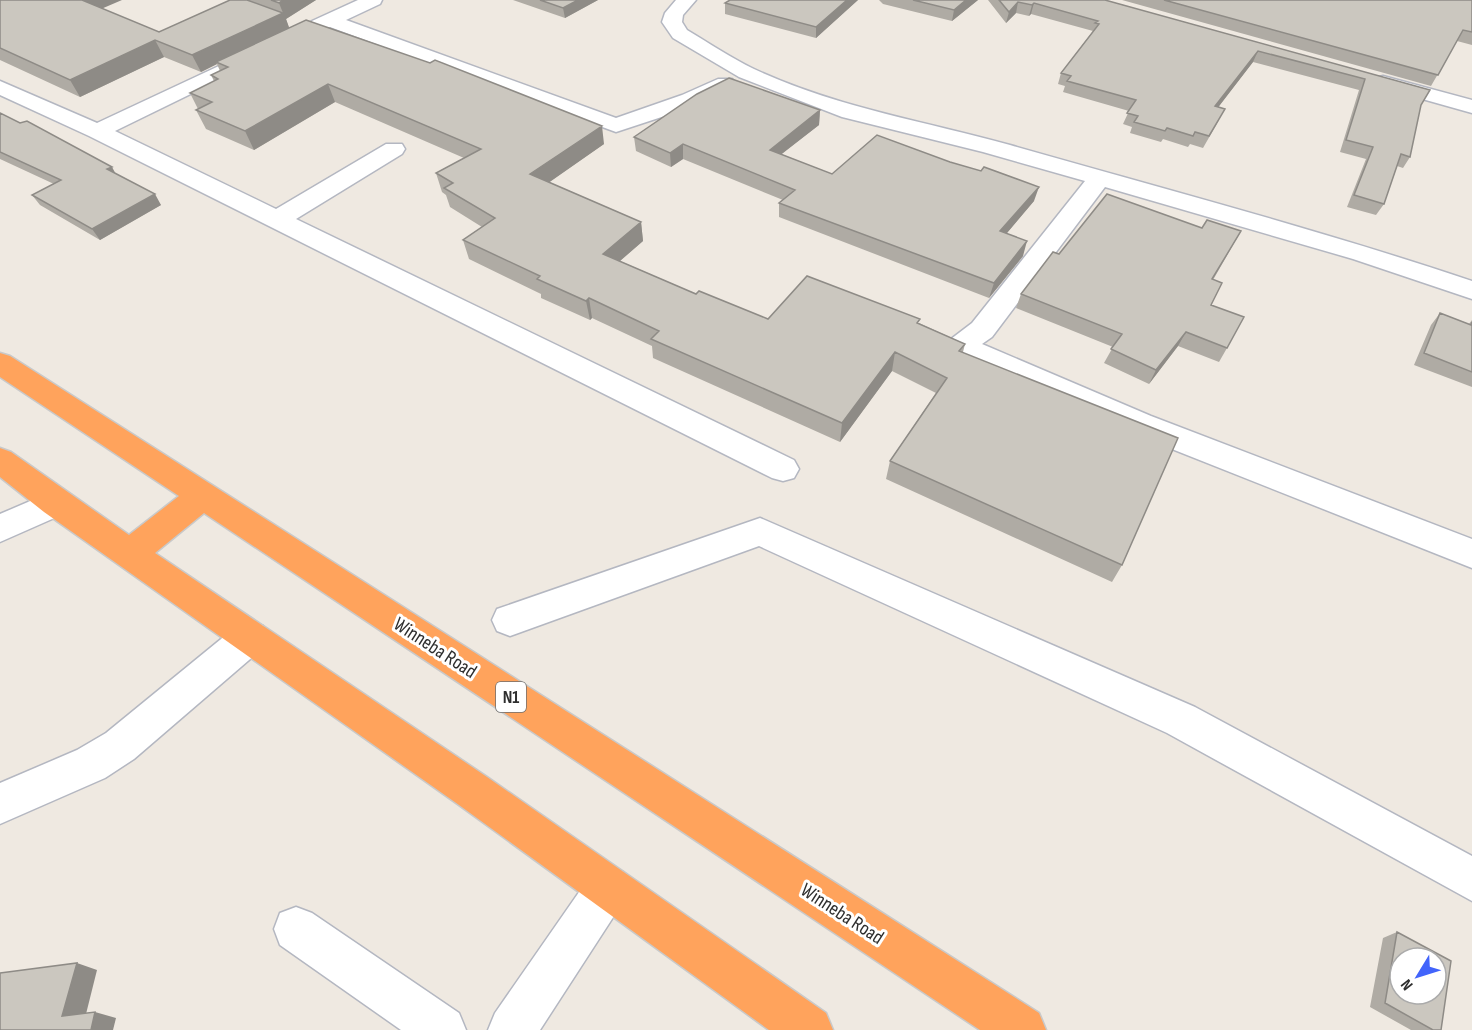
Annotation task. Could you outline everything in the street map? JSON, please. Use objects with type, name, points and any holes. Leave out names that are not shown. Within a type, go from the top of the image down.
[{"type":"highway","name":"Winneba Road","points":[[0,363],[1022,1030]]},
{"type":"highway","points":[[0,460],[56,503],[608,887],[809,1030]]},
{"type":"highway","points":[[130,554],[203,495]]},
{"type":"street","points":[[298,34],[373,0]]},
{"type":"street","points":[[687,0],[674,13],[672,22],[680,34],[746,73],[850,112],[991,147],[1100,178],[1362,253],[1472,290]]},
{"type":"street","points":[[329,20],[616,125],[690,100],[746,73]]},
{"type":"street","points":[[97,131],[267,49]]},
{"type":"street","points":[[1370,78],[1472,107]]},
{"type":"street","points":[[0,87],[97,131],[783,469]]},
{"type":"street","points":[[276,220],[394,149]]},
{"type":"street","points":[[1100,178],[982,330],[961,346],[1140,424],[1472,554]]},
{"type":"street","points":[[0,530],[56,503]]},
{"type":"street","points":[[510,620],[760,532],[1181,720],[1472,879]]},
{"type":"street","points":[[0,804],[91,764],[120,746],[250,638]]},
{"type":"street","points":[[512,1030],[608,887]]},
{"type":"street","points":[[296,929],[442,1030]]},
{"type":"building","points":[[0,0],[82,0],[159,32],[230,0],[247,0],[283,13],[192,55],[155,40],[70,80],[0,48]]},
{"type":"building","points":[[540,0],[578,0],[563,8]]},
{"type":"building","points":[[730,0],[847,0],[816,27],[725,3]]},
{"type":"building","points":[[913,0],[966,0],[954,10]]},
{"type":"building","points":[[999,0],[1105,0],[1430,90],[1421,105],[1410,157],[1401,154],[1384,204],[1354,195],[1373,147],[1346,140],[1365,79],[1258,51],[1215,106],[1225,109],[1209,136],[1195,132],[1193,136],[1167,128],[1165,131],[1134,122],[1138,116],[1127,113],[1136,100],[1067,81],[1071,76],[1061,73],[1099,24],[1095,23],[1098,21],[1034,3],[1032,5],[1018,2],[1009,12]]},
{"type":"building","points":[[1164,0],[1472,0],[1472,32],[1463,30],[1438,75]]},
{"type":"building","points":[[306,20],[430,63],[435,60],[602,126],[530,174],[641,222],[603,254],[696,294],[699,291],[768,319],[807,276],[920,319],[917,323],[965,344],[959,351],[1178,438],[1122,565],[890,461],[947,378],[895,352],[842,423],[651,339],[659,331],[589,298],[586,301],[537,279],[540,276],[463,240],[495,218],[444,188],[453,183],[436,173],[481,149],[328,84],[245,131],[196,110],[212,102],[190,93],[218,79],[211,75],[228,67],[216,62]]},
{"type":"building","points":[[729,78],[820,110],[770,150],[832,174],[877,135],[950,162],[981,171],[984,167],[1039,187],[1000,231],[1027,241],[994,283],[779,203],[795,190],[683,144],[670,153],[634,137],[697,94]]},
{"type":"building","points":[[0,113],[20,123],[27,121],[112,167],[107,169],[155,194],[92,229],[32,195],[61,180],[0,152]]},
{"type":"building","points":[[1107,194],[1202,228],[1207,220],[1241,231],[1212,279],[1222,283],[1211,305],[1244,317],[1227,348],[1186,332],[1156,370],[1111,349],[1122,334],[1021,294],[1053,252],[1059,254]]},
{"type":"building","points":[[1440,313],[1471,325],[1472,322],[1472,372],[1424,353]]},
{"type":"building","points":[[1397,932],[1423,946],[1395,946]]},
{"type":"building","points":[[1448,959],[1451,961],[1448,982]]},
{"type":"building","points":[[77,963],[62,1016],[95,1012],[91,1030],[0,1030],[0,973]]},
{"type":"building","points":[[1388,985],[1388,1005],[1385,1003]]},
{"type":"building","points":[[1390,1006],[1444,1006],[1441,1030],[1433,1030]]}]
